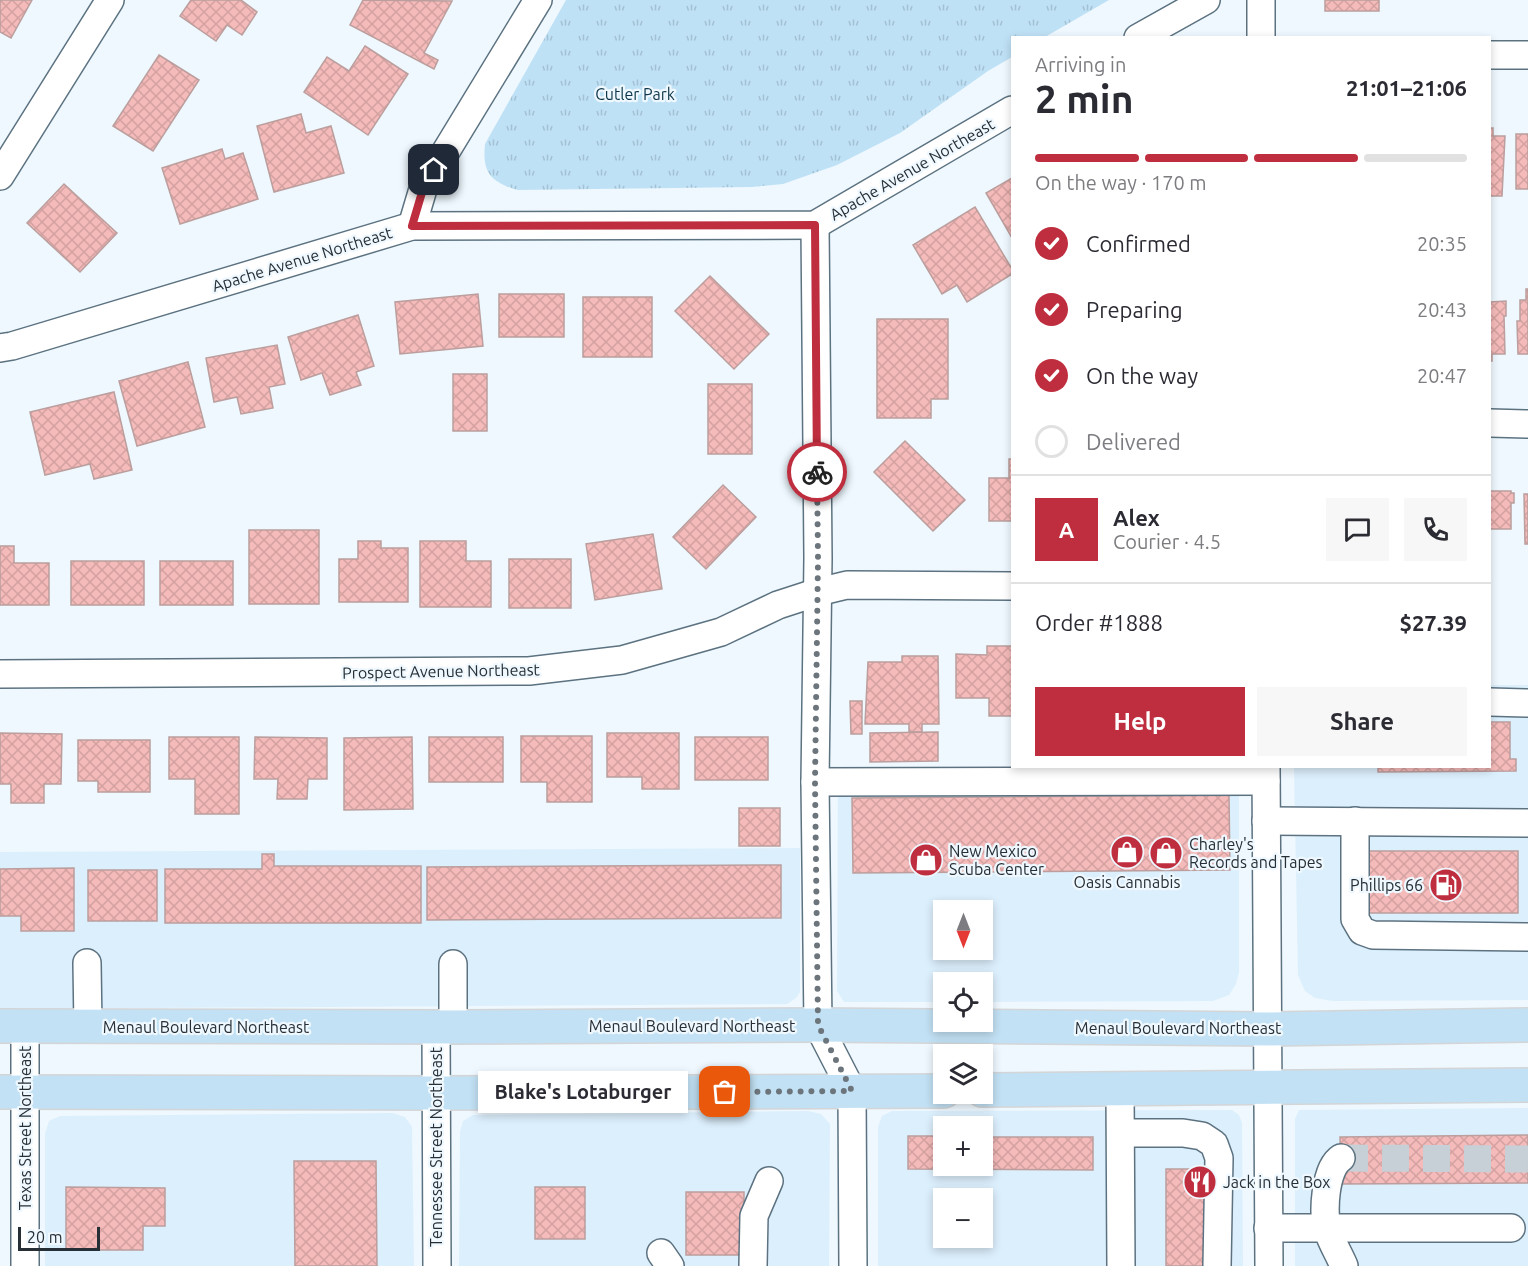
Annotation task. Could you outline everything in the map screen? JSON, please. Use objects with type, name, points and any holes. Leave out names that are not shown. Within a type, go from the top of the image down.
[{"type":"main road","name":"Menaul Boulevard Northeast","points":[[13,1026],[818,1025],[1268,1029],[1528,1025]]},
{"type":"main road","points":[[993,1090],[1528,1085]]},
{"type":"main road","points":[[13,1092],[436,1094],[933,1091]]},
{"type":"street","points":[[0,176],[110,0]]},
{"type":"street","points":[[412,226],[423,189],[538,0]]},
{"type":"street","points":[[1142,36],[1206,0]]},
{"type":"street","points":[[1261,0],[1261,36]]},
{"type":"street","points":[[1491,55],[1528,55]]},
{"type":"street","name":"Apache Avenue Northeast","points":[[0,348],[412,226],[815,225],[1011,111]]},
{"type":"street","points":[[815,225],[818,592],[815,782],[818,1025],[852,1091],[853,1266]]},
{"type":"street","points":[[1491,423],[1528,424]]},
{"type":"street","name":"Prospect Avenue Northeast","points":[[0,674],[529,671],[633,657],[722,632],[778,605],[847,585],[1011,586]]},
{"type":"street","points":[[1491,702],[1528,703]]},
{"type":"street","points":[[815,782],[1266,774],[1269,1266]]},
{"type":"street","points":[[1266,820],[1528,823]]},
{"type":"street","points":[[1354,821],[1355,919],[1362,931],[1373,935],[1528,937]]},
{"type":"street","points":[[87,963],[88,1027]]},
{"type":"street","name":"Tennessee Street Northeast","points":[[437,1266],[436,1094],[453,964]]},
{"type":"street","name":"Texas Street Northeast","points":[[13,1026],[13,1092],[25,1266]]},
{"type":"street","points":[[1120,1090],[1121,1266]]},
{"type":"street","points":[[1121,1133],[1183,1133],[1202,1136],[1215,1144],[1219,1158],[1217,1266]]},
{"type":"street","points":[[1341,1158],[1334,1162],[1329,1175],[1326,1191],[1327,1228],[1344,1266]]},
{"type":"street","points":[[753,1266],[754,1216],[769,1181]]},
{"type":"street","points":[[1268,1228],[1511,1228]]},
{"type":"shaded area","points":[[1491,685],[1528,685],[1528,1000],[1333,1001],[1315,998],[1305,991],[1298,975],[1294,768],[1491,768]]},
{"type":"shaded area","points":[[1236,768],[1239,795],[1239,972],[1236,984],[1229,995],[1213,1001],[993,1002],[993,972],[933,972],[933,1002],[844,1002],[837,991],[838,770]]},
{"type":"shaded area","points":[[800,848],[800,992],[787,1004],[0,1009],[0,852]]},
{"type":"shaded area","points":[[1528,1108],[1528,1266],[1295,1266],[1295,1119],[1299,1110]]},
{"type":"shaded area","points":[[1232,1110],[1239,1115],[1242,1123],[1243,1266],[878,1266],[878,1127],[882,1116],[892,1111]]},
{"type":"shaded area","points":[[808,1111],[821,1114],[830,1124],[829,1266],[459,1266],[460,1132],[463,1121],[473,1115]]},
{"type":"shaded area","points":[[392,1113],[405,1117],[412,1127],[414,1266],[45,1266],[45,1134],[49,1121],[60,1116]]},
{"type":"green space","name":"Cutler Park","points":[[566,0],[1109,0],[1047,36],[1011,36],[1011,58],[988,71],[900,133],[837,165],[783,184],[752,187],[518,190],[501,184],[490,175],[485,162],[485,144]]},
{"type":"building","points":[[0,0],[32,0],[11,38],[0,32]]},
{"type":"building","points":[[191,0],[241,0],[257,12],[242,35],[227,25],[216,41],[180,16]]},
{"type":"building","points":[[363,0],[452,1],[424,53],[438,60],[434,69],[350,25]]},
{"type":"building","points":[[1325,0],[1379,0],[1379,11],[1325,11]]},
{"type":"building","points":[[365,46],[408,74],[368,135],[304,92],[327,57],[349,71]]},
{"type":"building","points":[[159,55],[199,80],[153,151],[113,126]]},
{"type":"building","points":[[301,114],[306,133],[331,126],[344,173],[274,192],[257,126]]},
{"type":"building","points":[[1491,128],[1493,128],[1493,136],[1505,136],[1502,196],[1491,196]]},
{"type":"building","points":[[1516,134],[1528,134],[1528,189],[1516,189]]},
{"type":"building","points":[[222,149],[225,159],[243,153],[258,199],[180,224],[162,168]]},
{"type":"building","points":[[1011,179],[1011,236],[986,193]]},
{"type":"building","points":[[64,184],[117,233],[80,272],[27,223]]},
{"type":"building","points":[[975,207],[1011,267],[1011,275],[967,302],[957,285],[942,294],[913,245]]},
{"type":"building","points":[[710,276],[769,334],[734,369],[675,311]]},
{"type":"building","points":[[1526,289],[1528,289],[1528,354],[1518,354],[1517,321],[1520,321],[1520,300],[1526,300]]},
{"type":"building","points":[[478,294],[483,346],[400,354],[395,302]]},
{"type":"building","points":[[499,294],[564,294],[564,337],[499,337]]},
{"type":"building","points":[[583,297],[652,297],[652,357],[583,357]]},
{"type":"building","points":[[1506,301],[1505,354],[1492,354],[1492,361],[1491,361],[1491,302]]},
{"type":"building","points":[[358,315],[374,366],[356,372],[361,385],[330,395],[322,373],[301,380],[288,337]]},
{"type":"building","points":[[877,319],[948,319],[948,399],[931,399],[931,418],[877,418]]},
{"type":"building","points":[[277,345],[285,384],[269,387],[273,408],[241,414],[237,397],[214,402],[206,358]]},
{"type":"building","points":[[188,362],[205,427],[137,446],[119,381]]},
{"type":"building","points":[[453,374],[487,374],[487,431],[453,431]]},
{"type":"building","points":[[708,384],[752,384],[752,454],[708,454]]},
{"type":"building","points":[[114,392],[132,470],[94,479],[90,464],[45,475],[30,412]]},
{"type":"building","points":[[905,441],[965,500],[933,531],[874,472]]},
{"type":"building","points":[[1009,459],[1011,459],[1011,521],[989,521],[989,478],[1009,478]]},
{"type":"building","points":[[723,485],[756,517],[706,569],[673,537]]},
{"type":"building","points":[[1491,491],[1514,493],[1514,503],[1511,503],[1511,529],[1491,529]]},
{"type":"building","points":[[1524,494],[1528,494],[1528,544],[1525,544]]},
{"type":"building","points":[[249,530],[319,530],[319,604],[249,604]]},
{"type":"building","points":[[653,534],[662,589],[595,600],[586,544]]},
{"type":"building","points":[[358,541],[381,541],[381,548],[408,548],[408,602],[339,602],[339,559],[358,559]]},
{"type":"building","points":[[420,541],[466,541],[466,561],[491,561],[491,607],[420,607]]},
{"type":"building","points":[[0,546],[14,546],[14,563],[49,563],[49,605],[0,605]]},
{"type":"building","points":[[509,559],[571,559],[571,608],[509,608]]},
{"type":"building","points":[[71,561],[144,561],[144,605],[71,605]]},
{"type":"building","points":[[160,561],[233,561],[233,605],[160,605]]},
{"type":"building","points":[[987,646],[1011,646],[1011,716],[989,716],[989,698],[956,698],[956,654],[987,655]]},
{"type":"building","points":[[902,656],[938,656],[939,724],[922,724],[922,732],[909,732],[909,724],[865,724],[868,662],[902,662]]},
{"type":"building","points":[[850,701],[862,701],[862,734],[851,734]]},
{"type":"building","points":[[1491,722],[1510,722],[1510,759],[1516,759],[1516,771],[1378,772],[1378,768],[1491,768]]},
{"type":"building","points":[[938,732],[938,761],[870,762],[870,733]]},
{"type":"building","points":[[0,733],[62,734],[61,784],[44,784],[44,803],[11,803],[11,784],[0,784]]},
{"type":"building","points":[[607,733],[679,733],[679,789],[642,789],[642,777],[607,777]]},
{"type":"building","points":[[521,736],[592,736],[592,802],[547,802],[547,782],[521,782]]},
{"type":"building","points":[[169,737],[239,737],[239,814],[195,814],[195,779],[169,779]]},
{"type":"building","points":[[255,737],[327,738],[327,779],[308,779],[307,799],[277,799],[278,779],[254,779]]},
{"type":"building","points":[[412,737],[413,809],[344,810],[344,738]]},
{"type":"building","points":[[429,737],[503,737],[503,782],[429,782]]},
{"type":"building","points":[[695,737],[768,737],[768,780],[695,780]]},
{"type":"building","points":[[78,740],[150,740],[150,792],[98,792],[98,781],[78,781]]},
{"type":"building","points":[[1229,795],[1230,870],[853,873],[852,798]]},
{"type":"building","points":[[739,808],[780,808],[780,846],[739,846]]},
{"type":"building","points":[[1367,851],[1518,851],[1518,913],[1365,913]]},
{"type":"building","points":[[262,854],[274,854],[274,866],[421,866],[421,923],[165,923],[165,869],[262,869]]},
{"type":"building","points":[[781,865],[781,918],[427,920],[427,867]]},
{"type":"building","points":[[74,868],[74,931],[21,931],[21,916],[0,916],[0,869]]},
{"type":"building","points":[[88,870],[157,870],[157,921],[88,921]]},
{"type":"building","points":[[1528,1135],[1528,1183],[1341,1184],[1340,1137]]},
{"type":"building","points":[[908,1136],[933,1136],[933,1169],[908,1169]]},
{"type":"building","points":[[993,1137],[1093,1137],[1093,1170],[993,1169]]},
{"type":"building","points":[[294,1161],[376,1161],[377,1266],[295,1266]]},
{"type":"building","points":[[1166,1169],[1210,1169],[1210,1266],[1166,1266]]},
{"type":"building","points":[[66,1187],[165,1188],[165,1226],[143,1226],[143,1250],[66,1250]]},
{"type":"building","points":[[535,1187],[585,1187],[585,1239],[535,1239]]},
{"type":"building","points":[[686,1192],[744,1192],[744,1255],[686,1255]]},
{"type":"tunnel","points":[[1341,1158],[1528,1159]]},
{"type":"way so far","points":[[725,1092],[852,1091],[818,1025],[815,782],[817,472]]},
{"type":"place","name":"Oasis Cannabis","points":[[1127,852]]},
{"type":"place","name":"Charley's Records and Tapes","points":[[1166,853]]},
{"type":"place","name":"New Mexico Scuba Center","points":[[926,860]]},
{"type":"place","name":"Phillips 66","points":[[1446,885]]},
{"type":"place","name":"Blake's Lotaburger","points":[[725,1092]]},
{"type":"place","name":"Jack in the Box","points":[[1200,1182]]},
{"type":"route","points":[[434,170],[423,189],[412,226],[815,225],[817,472]]}]
